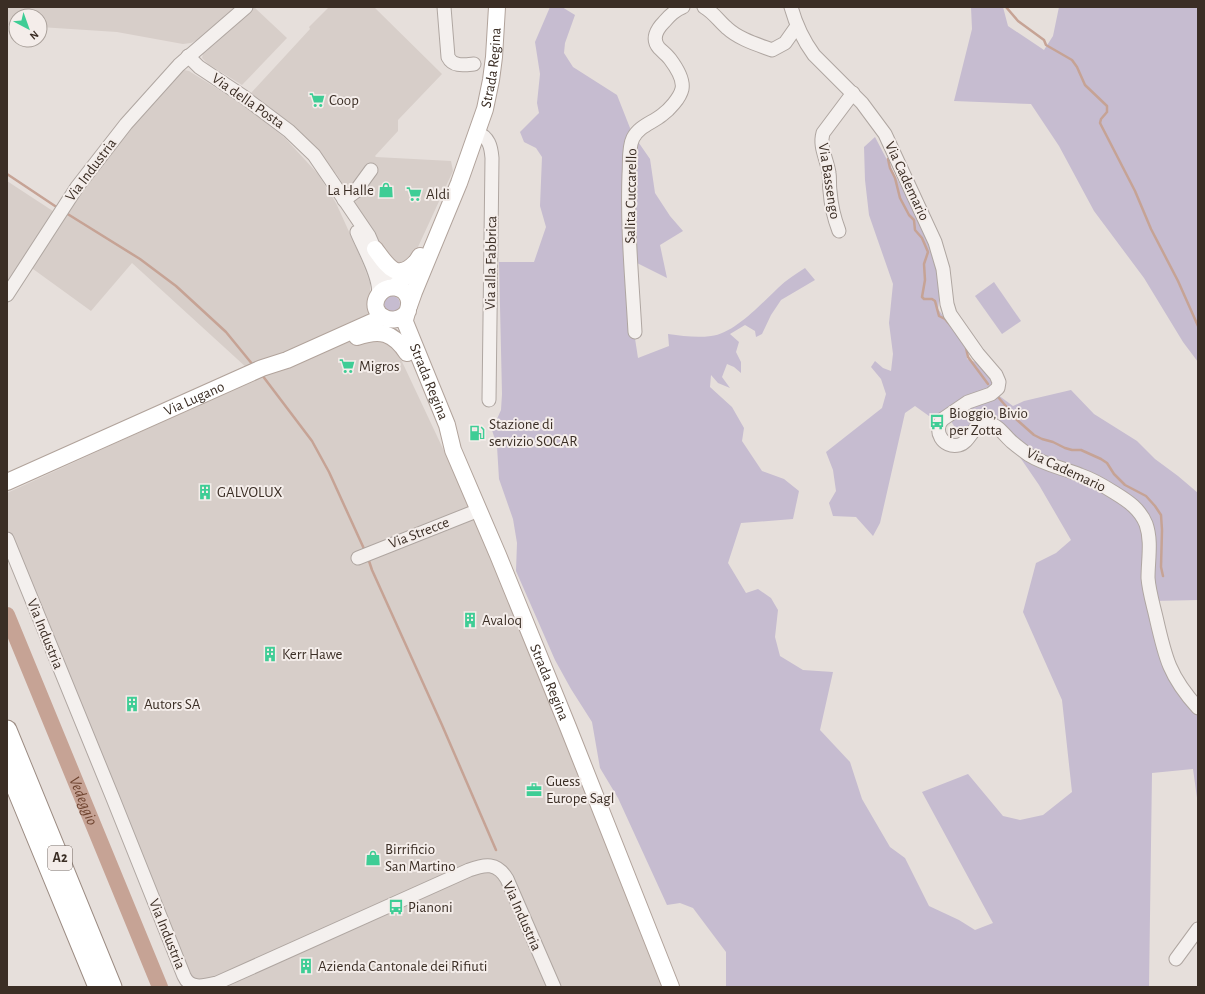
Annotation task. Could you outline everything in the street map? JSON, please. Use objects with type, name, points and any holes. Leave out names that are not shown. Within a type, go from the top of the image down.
[{"type":"highway","name":"A2","points":[[7,730],[112,987]]},
{"type":"highway","name":"A2","points":[[7,766],[98,987]]},
{"type":"main road","name":"Strada Regina","points":[[497,7],[494,57],[491,80],[484,109],[459,183],[405,316],[406,326],[447,425],[453,450],[571,734],[671,987]]},
{"type":"main road","name":"Strada Regina","points":[[386,302],[407,276],[418,259],[453,180],[470,149]]},
{"type":"main road","points":[[433,392],[416,337],[415,316],[418,299],[423,285],[454,210],[459,183]]},
{"type":"main road","points":[[375,250],[388,267],[394,271],[401,272],[408,270],[418,259]]},
{"type":"main road","points":[[257,370],[287,354],[358,321],[386,302],[404,292],[409,300],[408,308],[400,319],[386,302]]},
{"type":"main road","points":[[386,302],[394,326],[440,428],[453,450]]},
{"type":"main road","name":"Via Lugano","points":[[7,482],[257,370],[289,359],[386,302]]},
{"type":"main road","points":[[289,359],[302,358],[374,332],[384,333],[391,336],[407,353]]},
{"type":"street","points":[[188,56],[246,7]]},
{"type":"street","points":[[444,7],[448,57],[455,64],[474,64]]},
{"type":"street","name":"Salita Cuccarello","points":[[635,332],[630,260],[628,199],[630,151],[633,138],[637,132],[662,115],[680,96],[682,89],[681,79],[670,58],[658,47],[655,34],[670,15],[683,7]]},
{"type":"street","points":[[704,7],[708,9],[727,28],[739,36],[772,50],[785,43],[797,26]]},
{"type":"street","name":"Via Cademario","points":[[791,7],[797,26],[814,55],[870,111],[885,134],[929,229],[941,261],[947,304],[950,314],[978,354],[996,375],[999,382],[998,388],[994,392],[968,402],[943,418],[938,428],[941,438],[946,444],[958,445],[964,442],[979,425],[985,423],[992,424],[1012,442],[1036,459],[1086,478],[1116,493],[1135,507],[1144,519],[1148,529],[1149,587],[1165,655],[1175,678],[1186,695],[1198,708]]},
{"type":"street","name":"Via della Posta","points":[[188,56],[199,67],[244,97],[295,136],[314,155],[369,236],[375,250],[386,302]]},
{"type":"street","name":"Via Industria","points":[[7,295],[62,210],[96,161],[126,124],[178,65],[188,56]]},
{"type":"street","name":"Via Bassengo","points":[[839,231],[832,209],[830,174],[822,147],[821,138],[823,133],[853,93]]},
{"type":"street","name":"Via alla Fabbrica","points":[[476,132],[483,135],[489,142],[492,158],[490,400]]},
{"type":"street","points":[[347,205],[371,170]]},
{"type":"street","name":"Via della Posta","points":[[347,205],[377,280],[379,289],[386,302]]},
{"type":"street","name":"Via Strecce","points":[[358,558],[479,510]]},
{"type":"street","name":"Via Industria","points":[[7,539],[186,981],[195,987],[217,983],[469,870],[487,865],[499,869],[507,879],[554,987]]},
{"type":"street","points":[[1176,959],[1198,929]]},
{"type":"shaded area","points":[[7,7],[240,7],[199,39],[191,43],[183,44],[117,32],[48,28],[48,8],[8,8],[7,25]]},
{"type":"shaded area","points":[[254,7],[287,38],[242,85],[208,64],[202,58],[205,50]]},
{"type":"shaded area","points":[[329,7],[374,7],[442,74],[398,120],[398,131],[375,156],[451,161],[453,171],[412,260],[405,267],[387,261],[354,201],[337,175],[320,154],[289,122],[251,93],[310,29],[309,27]]},
{"type":"shaded area","points":[[550,7],[562,7],[575,15],[565,43],[564,53],[573,67],[617,95],[632,133],[650,159],[655,193],[670,216],[683,231],[660,245],[667,278],[631,260],[632,319],[638,358],[669,346],[668,334],[706,337],[720,334],[729,330],[747,317],[784,282],[805,268],[815,280],[781,300],[771,315],[762,334],[756,337],[755,331],[745,325],[730,334],[739,342],[736,352],[741,362],[741,373],[734,367],[727,364],[722,377],[730,388],[718,383],[711,375],[710,387],[732,407],[744,428],[742,441],[762,471],[784,479],[799,491],[793,519],[741,523],[728,563],[746,593],[758,589],[771,598],[778,610],[775,637],[780,656],[803,670],[833,672],[820,730],[850,762],[862,799],[890,847],[905,858],[929,906],[959,920],[975,930],[993,923],[922,792],[968,774],[1003,816],[1020,820],[1043,815],[1072,792],[1062,700],[1023,612],[1036,563],[1056,553],[1071,540],[1039,485],[1006,437],[992,424],[969,437],[956,429],[947,415],[935,414],[929,416],[915,406],[905,413],[880,523],[873,536],[856,517],[833,516],[829,503],[836,491],[833,470],[826,452],[882,408],[886,394],[881,379],[871,367],[875,361],[883,368],[891,371],[893,354],[889,323],[893,284],[869,215],[865,180],[864,147],[875,137],[925,232],[941,285],[938,309],[966,348],[967,359],[989,367],[994,392],[1013,406],[1024,401],[1071,390],[1094,414],[1137,441],[1155,459],[1198,493],[1198,600],[1152,601],[1165,655],[1198,708],[1198,805],[1193,769],[1152,773],[1149,987],[726,987],[726,952],[693,908],[680,903],[667,905],[618,798],[600,768],[592,722],[555,660],[516,571],[517,543],[513,519],[499,479],[497,446],[492,430],[501,410],[502,394],[499,262],[534,262],[546,227],[540,206],[542,157],[536,148],[524,142],[520,132],[539,113],[537,103],[540,74],[535,42]]},
{"type":"shaded area","points":[[971,7],[1003,7],[1008,26],[1044,50],[1053,36],[1059,7],[1198,7],[1198,362],[1183,342],[1144,278],[1094,211],[1059,146],[1031,104],[954,101],[972,29]]},
{"type":"shaded area","points":[[184,70],[189,71],[245,106],[285,138],[318,174],[336,203],[360,256],[370,283],[370,297],[445,453],[453,450],[663,987],[187,987],[7,555],[7,493],[258,378],[132,263],[91,311],[22,261],[7,284],[7,181],[62,217],[125,132],[180,72]]},
{"type":"shaded area","points":[[994,282],[1021,321],[1002,334],[975,296]]},
{"type":"shaded area","points":[[389,296],[395,296],[400,301],[398,310],[395,312],[389,312],[384,307],[384,301]]},
{"type":"waterway","points":[[1006,7],[1018,21],[1044,40],[1046,45],[1072,60],[1077,67],[1085,85],[1107,106],[1107,112],[1101,119],[1100,123],[1135,191],[1151,229],[1178,281],[1198,326]]},
{"type":"waterway","points":[[888,159],[900,198],[909,215],[914,220],[915,230],[922,238],[928,252],[924,264],[925,280],[922,297],[924,299],[932,299],[935,301],[939,316],[945,319],[951,326]]},
{"type":"waterway","points":[[7,174],[58,208]]},
{"type":"waterway","points":[[66,213],[140,259],[176,286],[226,332],[253,365]]},
{"type":"waterway","points":[[966,348],[968,357],[988,384]]},
{"type":"waterway","points":[[262,375],[312,441],[329,472],[365,551]]},
{"type":"waterway","points":[[998,397],[1016,419],[1034,435],[1065,448],[1081,450],[1101,459],[1107,463],[1114,474],[1125,485],[1146,496],[1161,515],[1161,567],[1163,576]]},
{"type":"waterway","points":[[368,558],[496,850]]},
{"type":"waterway","name":"Vedeggio","points":[[7,615],[160,987]]},
{"type":"place","name":"Coop","points":[[317,100]]},
{"type":"place","name":"La Halle","points":[[386,190]]},
{"type":"place","name":"Aldi","points":[[414,194]]},
{"type":"place","name":"Migros","points":[[347,366]]},
{"type":"place","name":"Bioggio, Bivio per Zotta","points":[[937,422]]},
{"type":"place","name":"Stazione di servizio SOCAR","points":[[477,433]]},
{"type":"place","name":"GALVOLUX","points":[[205,492]]},
{"type":"place","name":"Avaloq","points":[[470,620]]},
{"type":"place","name":"Kerr Hawe","points":[[270,654]]},
{"type":"place","name":"Autors SA","points":[[132,704]]},
{"type":"place","name":"Guess Europe Sagl","points":[[534,790]]},
{"type":"place","name":"Birrificio San Martino","points":[[373,858]]},
{"type":"place","name":"Pianoni","points":[[396,907]]},
{"type":"place","name":"Azienda Cantonale dei Rifiuti","points":[[306,966]]}]
